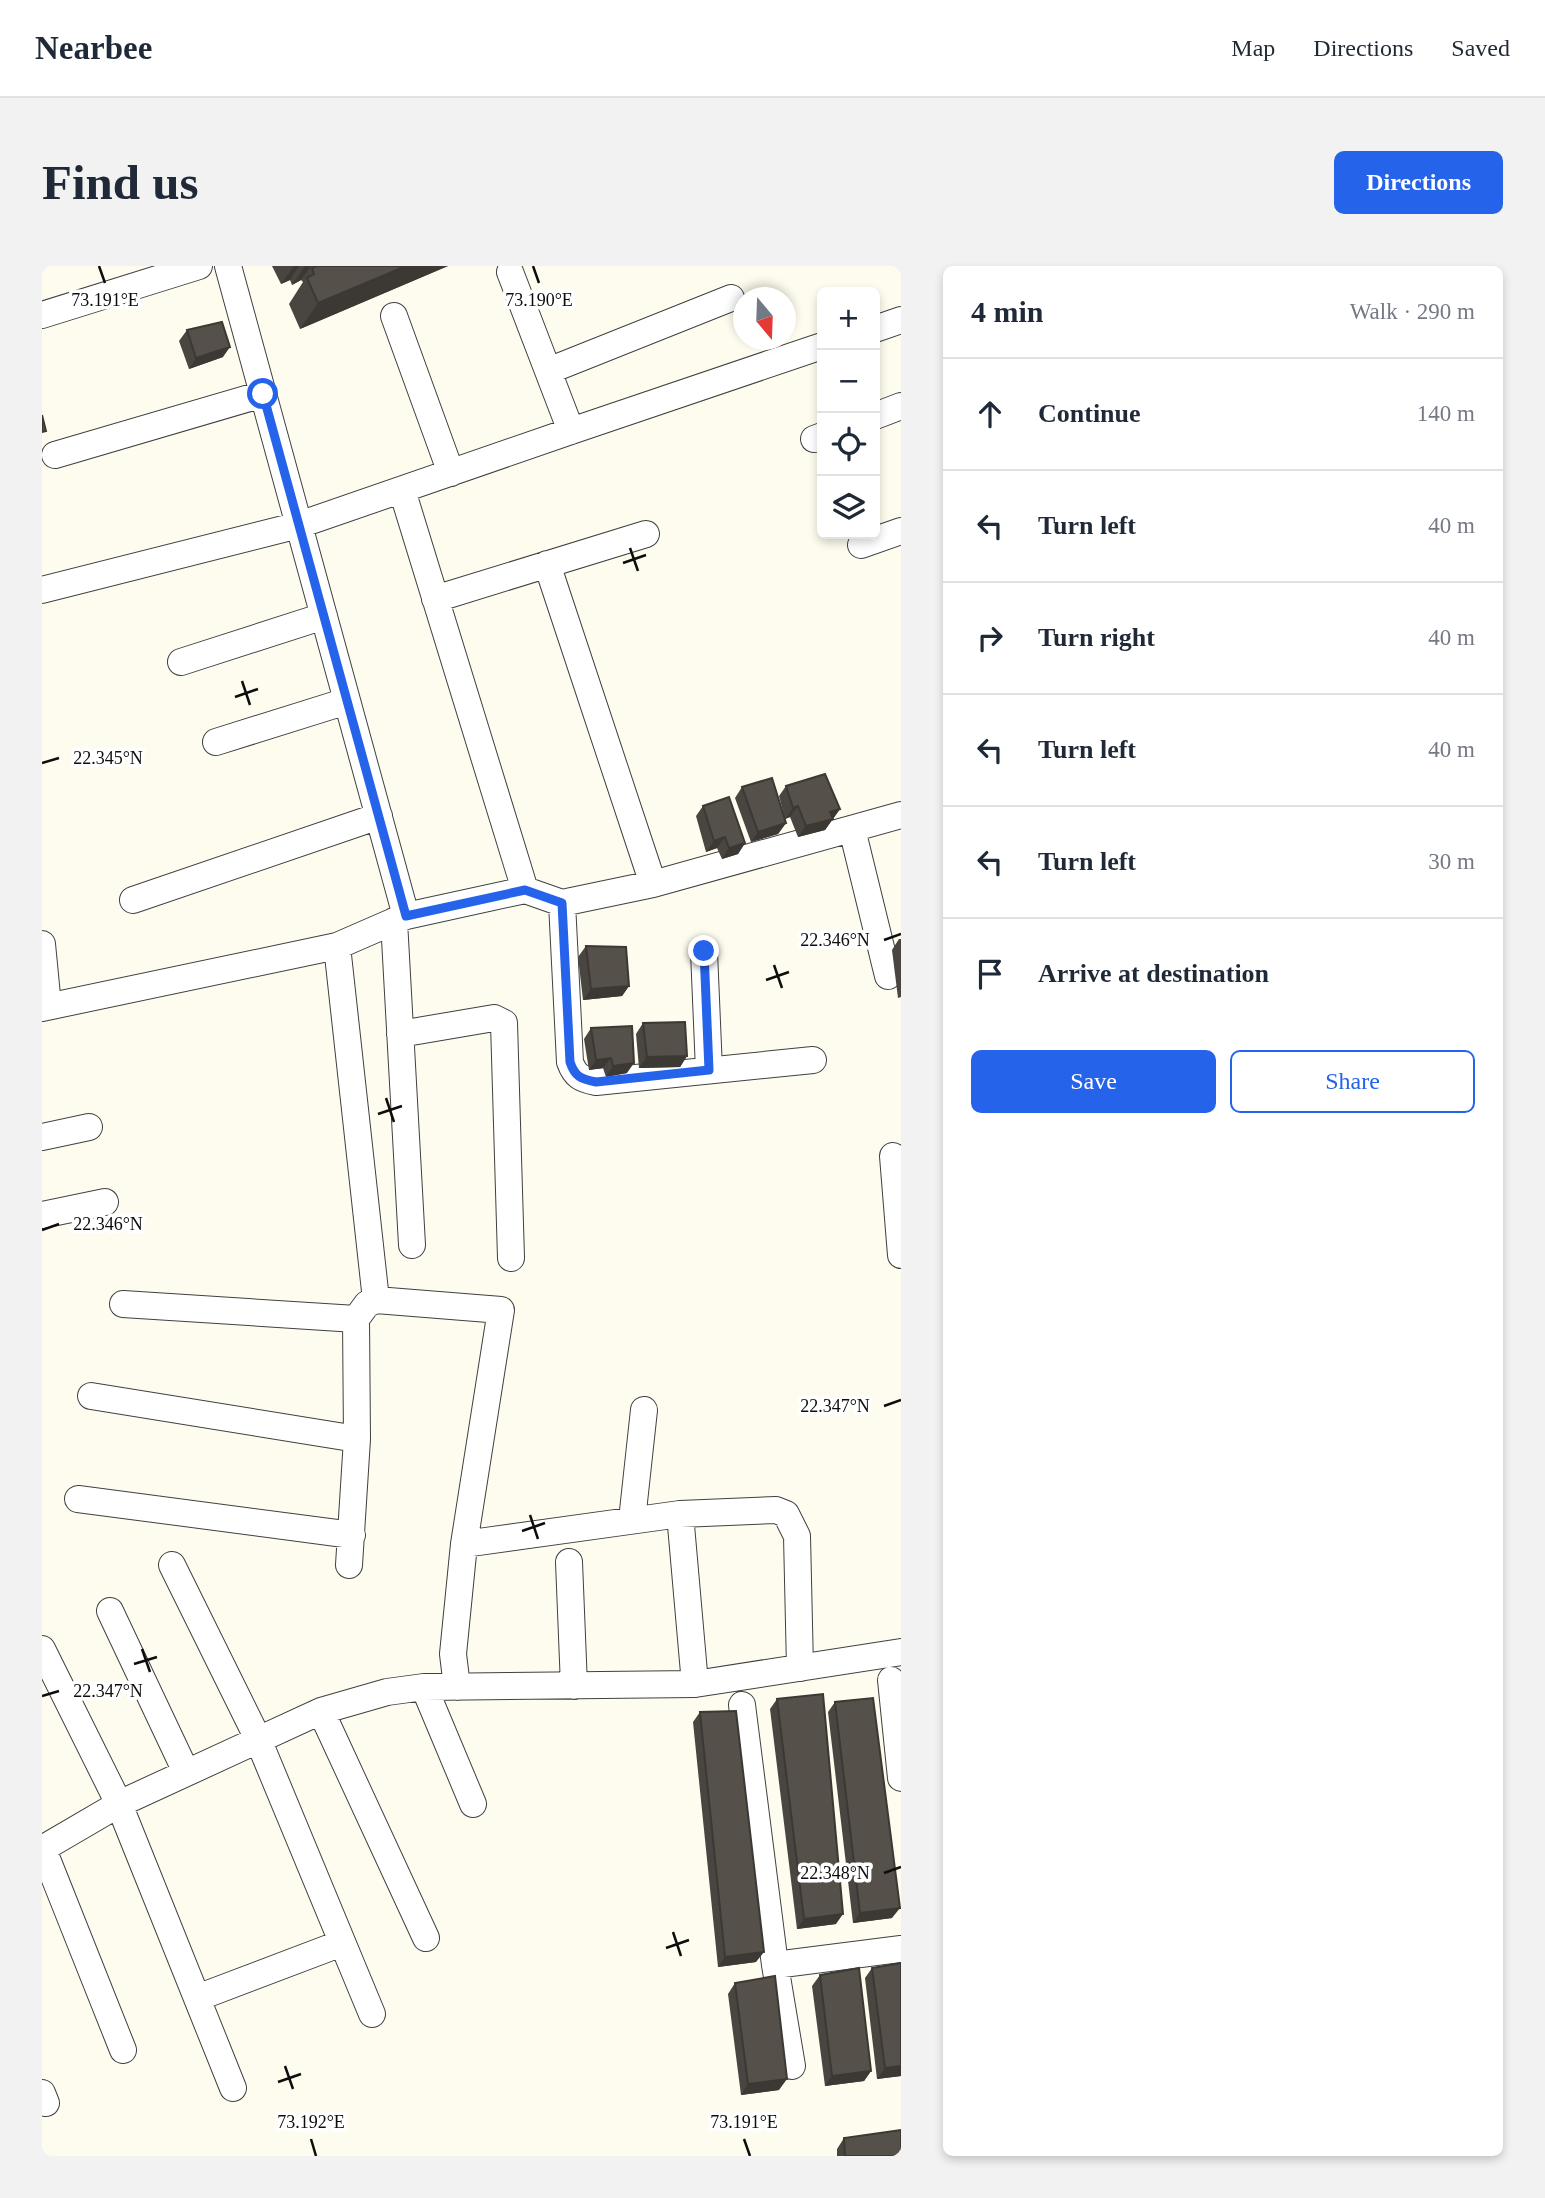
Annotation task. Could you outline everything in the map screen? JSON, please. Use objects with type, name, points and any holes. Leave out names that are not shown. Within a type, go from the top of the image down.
[{"type":"street","points":[[42,315],[200,266]]},
{"type":"street","points":[[228,266],[379,816],[400,918],[400,1034],[412,1245]]},
{"type":"street","points":[[510,272],[571,430]]},
{"type":"street","points":[[548,371],[731,298]]},
{"type":"street","points":[[394,316],[451,473]]},
{"type":"street","points":[[880,327],[901,320]]},
{"type":"street","points":[[42,590],[299,526],[571,430],[817,348]]},
{"type":"street","points":[[55,455],[263,394]]},
{"type":"street","points":[[880,414],[901,407]]},
{"type":"street","points":[[402,490],[525,890]]},
{"type":"street","points":[[861,545],[901,531]]},
{"type":"street","points":[[435,599],[646,534]]},
{"type":"street","points":[[547,564],[653,884]]},
{"type":"street","points":[[181,662],[324,616]]},
{"type":"street","points":[[216,742],[347,701]]},
{"type":"street","points":[[42,944],[45,1007],[337,946],[400,918],[525,890],[562,903],[653,884],[901,815]]},
{"type":"street","points":[[133,900],[379,816]]},
{"type":"street","points":[[852,829],[889,931],[888,976]]},
{"type":"street","points":[[562,903],[570,1062],[574,1074],[583,1080],[596,1082],[813,1060]]},
{"type":"street","points":[[337,946],[376,1300]]},
{"type":"street","points":[[704,951],[709,1070]]},
{"type":"street","points":[[400,1034],[494,1018],[504,1023],[511,1258]]},
{"type":"street","points":[[42,1137],[89,1127]]},
{"type":"street","points":[[893,1156],[901,1255]]},
{"type":"street","points":[[42,1215],[105,1202]]},
{"type":"street","points":[[349,1565],[357,1440],[356,1319],[367,1304],[376,1300],[501,1310],[464,1544],[453,1654],[457,1687]]},
{"type":"street","points":[[123,1304],[356,1319]]},
{"type":"street","points":[[91,1396],[357,1440]]},
{"type":"street","points":[[632,1520],[644,1410]]},
{"type":"street","points":[[78,1499],[352,1535]]},
{"type":"street","points":[[464,1544],[680,1514],[776,1510],[786,1514],[797,1536],[800,1668]]},
{"type":"street","points":[[680,1514],[695,1684]]},
{"type":"street","points":[[569,1562],[575,1686]]},
{"type":"street","points":[[172,1565],[258,1739],[372,2014]]},
{"type":"street","points":[[110,1611],[186,1772]]},
{"type":"street","points":[[42,1649],[119,1804],[233,2088]]},
{"type":"street","points":[[123,2050],[43,1849],[119,1804],[321,1711],[387,1692],[424,1687],[695,1684],[901,1652]]},
{"type":"street","points":[[891,1680],[901,1778]]},
{"type":"street","points":[[424,1687],[473,1804]]},
{"type":"street","points":[[742,1705],[775,1965],[792,2066]]},
{"type":"street","points":[[321,1711],[426,1938]]},
{"type":"street","points":[[197,1998],[342,1943]]},
{"type":"street","points":[[775,1965],[901,1949]]},
{"type":"building","points":[[406,266],[318,303],[307,278],[314,274],[312,268]]},
{"type":"building","points":[[222,322],[230,347],[196,358],[187,330]]},
{"type":"building","points":[[42,415],[46,431],[42,432]]},
{"type":"building","points":[[825,774],[840,809],[830,812],[833,819],[806,826],[798,806],[793,808],[786,786]]},
{"type":"building","points":[[772,778],[786,823],[758,832],[742,787]]},
{"type":"building","points":[[729,797],[745,843],[729,848],[725,837],[714,841],[703,806]]},
{"type":"building","points":[[586,946],[626,947],[629,986],[591,989]]},
{"type":"building","points":[[685,1022],[687,1056],[647,1057],[643,1023]]},
{"type":"building","points":[[632,1026],[634,1063],[613,1066],[611,1058],[596,1060],[591,1028]]},
{"type":"building","points":[[823,1694],[843,1914],[804,1919],[777,1699]]},
{"type":"building","points":[[873,1698],[900,1908],[860,1913],[835,1702]]},
{"type":"building","points":[[736,1711],[764,1952],[725,1957],[700,1712]]},
{"type":"building","points":[[901,1963],[901,2066],[885,2068],[872,1968]]},
{"type":"building","points":[[859,1968],[871,2071],[832,2076],[820,1975]]},
{"type":"building","points":[[775,1976],[787,2079],[748,2084],[735,1983]]},
{"type":"building","points":[[901,2130],[901,2156],[845,2156],[844,2138]]},
{"type":"route","points":[[263,394],[406,916],[525,890],[562,903],[570,1062],[574,1074],[583,1080],[596,1082],[709,1070],[704,951]]}]
